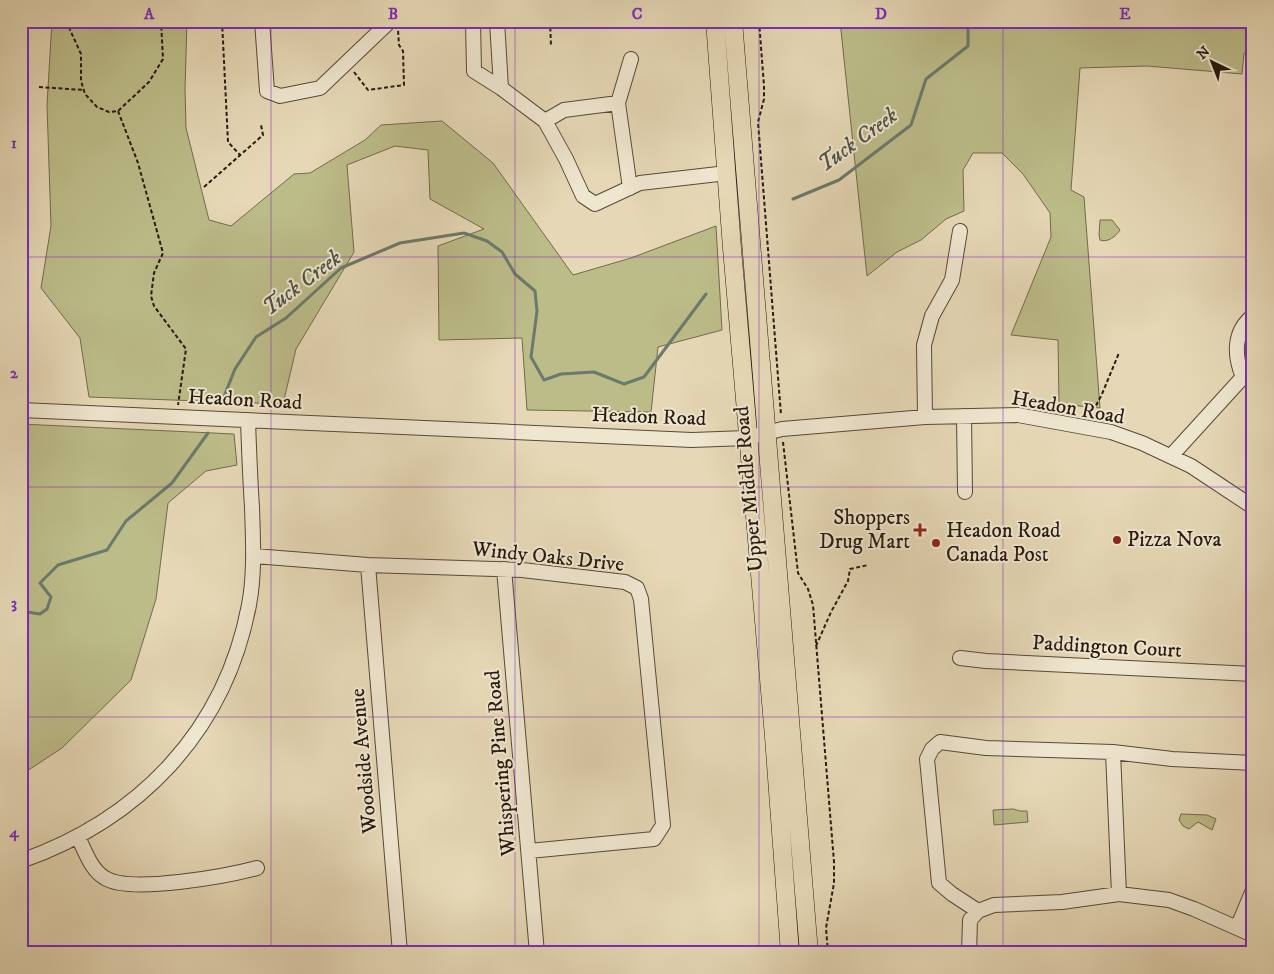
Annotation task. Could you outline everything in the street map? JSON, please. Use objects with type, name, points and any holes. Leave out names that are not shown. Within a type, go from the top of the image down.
[{"type":"main road","name":"Upper Middle Road","points":[[715,21],[747,438],[774,738],[790,953]]},
{"type":"main road","name":"Upper Middle Road","points":[[733,21],[775,431],[809,953]]},
{"type":"street","points":[[262,21],[267,91],[280,96],[320,88],[387,24],[392,25]]},
{"type":"street","points":[[473,21],[474,71],[501,88],[545,121],[583,196],[588,201],[595,204],[640,183],[727,173]]},
{"type":"street","points":[[498,21],[501,88]]},
{"type":"street","points":[[630,188],[618,103],[631,59]]},
{"type":"street","points":[[545,121],[564,110],[618,103]]},
{"type":"street","points":[[925,417],[924,345],[932,316],[952,280],[960,231]]},
{"type":"street","points":[[1172,456],[1248,374],[1237,364],[1238,336],[1245,322],[1253,316]]},
{"type":"street","name":"Headon Road","points":[[21,410],[692,440],[747,438],[775,431],[925,417],[1018,415],[1111,432],[1172,456],[1253,507]]},
{"type":"street","points":[[964,416],[965,492]]},
{"type":"street","points":[[21,861],[46,852],[78,836],[108,819],[142,793],[175,760],[202,724],[225,684],[249,605],[254,556],[248,420]]},
{"type":"street","name":"Windy Oaks Drive","points":[[254,556],[368,565],[504,569],[625,582],[637,588],[641,599],[663,825],[654,839],[529,851]]},
{"type":"street","name":"Woodside Avenue","points":[[368,565],[400,953]]},
{"type":"street","name":"Whispering Pine Road","points":[[504,569],[537,953]]},
{"type":"street","name":"Paddington Court","points":[[960,658],[986,661],[1253,674]]},
{"type":"street","points":[[978,911],[952,894],[940,883],[927,759],[932,749],[940,742],[986,748],[1114,752],[1253,763]]},
{"type":"street","points":[[1114,752],[1119,894]]},
{"type":"street","points":[[78,836],[92,866],[105,878],[117,882],[134,884],[176,883],[237,874],[257,868]]},
{"type":"street","points":[[1237,928],[1253,890]]},
{"type":"street","points":[[969,953],[970,920],[978,911],[994,905],[1062,902],[1119,894],[1169,900],[1253,935]]},
{"type":"path","points":[[66,21],[81,54],[81,81],[85,94],[98,107],[108,112],[118,111],[149,82],[163,59],[161,21]]},
{"type":"path","points":[[222,21],[228,142],[240,155]]},
{"type":"path","points":[[550,21],[551,46]]},
{"type":"path","points":[[759,21],[764,99],[758,122],[775,431],[798,573],[808,589],[813,605],[834,862],[834,882],[826,928],[828,953]]},
{"type":"path","points":[[346,63],[368,90],[404,85],[403,51],[392,25]]},
{"type":"path","points":[[39,87],[84,90]]},
{"type":"path","points":[[118,111],[138,163],[163,253],[154,273],[151,296],[154,306],[186,349],[176,416]]},
{"type":"path","points":[[204,187],[263,135],[261,125]]},
{"type":"path","points":[[1084,428],[1102,394],[1119,353]]},
{"type":"path","points":[[816,646],[848,580],[850,569],[868,564]]},
{"type":"green space","points":[[52,21],[187,21],[186,128],[209,220],[231,226],[294,174],[310,173],[365,140],[381,125],[442,121],[493,163],[573,275],[631,258],[716,226],[722,330],[658,347],[651,412],[527,410],[522,338],[439,340],[438,246],[484,229],[430,199],[428,150],[395,146],[347,165],[354,252],[296,349],[283,404],[89,397],[80,338],[41,288],[51,226],[47,105]]},
{"type":"green space","points":[[840,21],[1253,21],[1253,53],[1244,53],[1242,74],[1147,66],[1080,68],[1071,190],[1084,197],[1100,408],[1059,404],[1058,340],[1011,335],[1051,237],[1050,213],[1023,174],[1002,153],[973,153],[963,170],[964,211],[946,219],[921,240],[897,252],[867,276]]},
{"type":"green space","points":[[1100,220],[1112,220],[1120,230],[1109,240],[1100,240]]},
{"type":"green space","points":[[21,424],[234,434],[237,465],[206,471],[168,503],[156,599],[131,680],[62,748],[21,775]]},
{"type":"green space","points":[[1013,809],[1027,811],[1028,822],[994,825],[993,810]]},
{"type":"green space","points":[[1181,814],[1207,815],[1216,819],[1212,830],[1198,822],[1189,829],[1183,826],[1179,820]]},
{"type":"waterway","name":"Tuck Creek","points":[[793,199],[839,180],[911,125],[926,79],[968,46],[968,21]]},
{"type":"waterway","name":"Tuck Creek","points":[[221,404],[235,369],[256,337],[286,318],[341,268],[400,243],[464,233],[487,241],[502,252],[515,274],[535,291],[537,311],[531,357],[544,380],[561,374],[594,372],[624,384],[644,377],[706,294]]},
{"type":"waterway","name":"Tuck Creek","points":[[21,611],[40,614],[47,609],[51,597],[40,583],[58,565],[107,550],[126,521],[172,483],[208,433]]},
{"type":"place","name":"Shoppers Drug Mart","points":[[920,530]]},
{"type":"place","name":"Pizza Nova","points":[[1117,540]]},
{"type":"place","name":"Headon Road Canada Post","points":[[936,543]]}]
